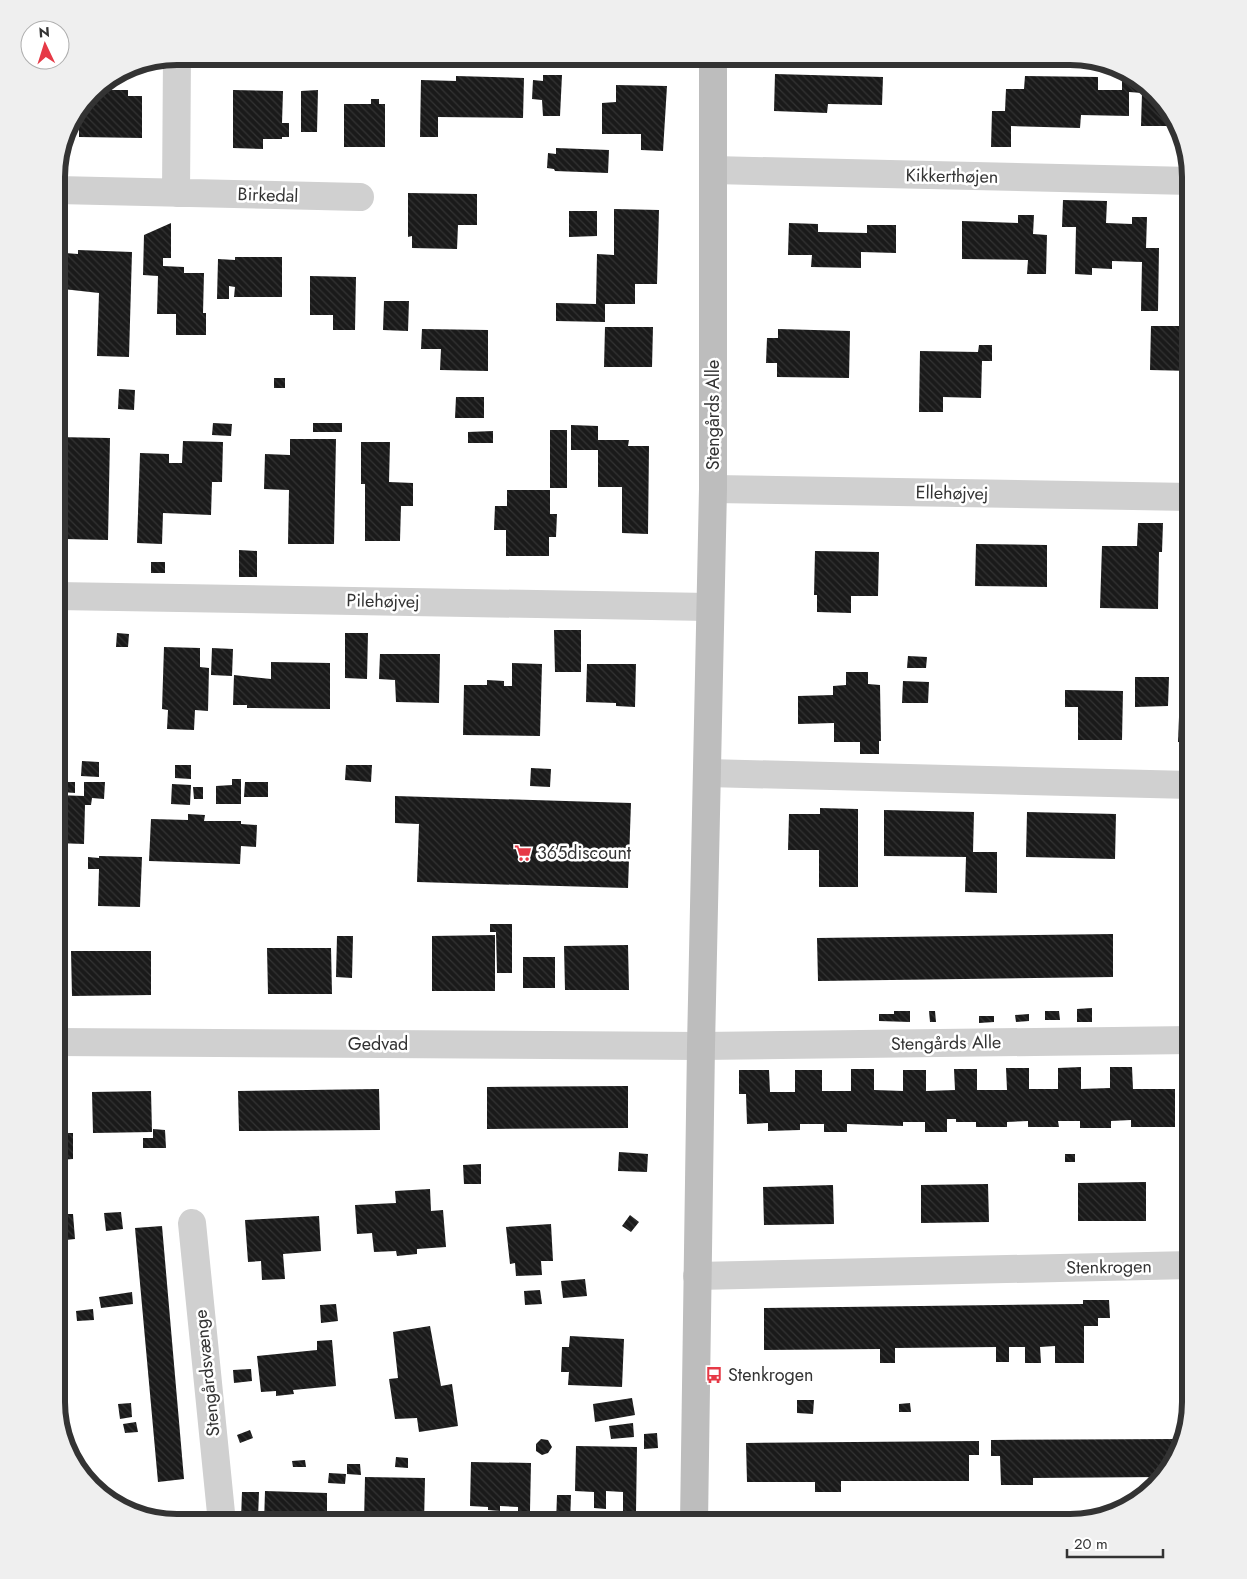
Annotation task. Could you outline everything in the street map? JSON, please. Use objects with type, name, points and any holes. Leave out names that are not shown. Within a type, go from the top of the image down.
[{"type":"street","points":[[176,193],[177,65]]},
{"type":"street","name":"Stengårds Alle","points":[[694,1514],[709,607],[713,489],[712,170],[714,65]]},
{"type":"street","name":"Kikkerthøjen","points":[[712,170],[1182,181]]},
{"type":"street","name":"Birkedal","points":[[65,190],[360,198]]},
{"type":"street","name":"Ellehøjvej","points":[[713,489],[1182,497]]},
{"type":"street","name":"Pilehøjvej","points":[[65,596],[709,607]]},
{"type":"street","points":[[707,773],[1182,785]]},
{"type":"street","name":"Stengårds Alle","points":[[701,1046],[1182,1040]]},
{"type":"street","name":"Gedvad","points":[[65,1042],[701,1046]]},
{"type":"street","name":"Stengårdsvænge","points":[[192,1223],[221,1514]]},
{"type":"street","name":"Stenkrogen","points":[[698,1276],[1182,1266]]},
{"type":"building","points":[[775,74],[883,77],[882,105],[828,104],[827,113],[774,111]]},
{"type":"building","points":[[543,75],[562,75],[560,116],[543,116],[542,100],[532,99],[533,80],[543,81]]},
{"type":"building","points":[[456,76],[524,78],[523,118],[438,117],[438,137],[420,137],[421,80],[456,81]]},
{"type":"building","points":[[1025,76],[1098,77],[1098,90],[1122,90],[1122,78],[1138,88],[1154,103],[1169,126],[1141,126],[1142,93],[1129,92],[1129,116],[1081,115],[1080,128],[1011,126],[1011,147],[991,147],[992,111],[1005,111],[1006,89],[1024,89]]},
{"type":"building","points":[[616,85],[667,86],[663,151],[641,150],[641,134],[602,134],[602,103],[616,102]]},
{"type":"building","points":[[107,90],[128,90],[128,96],[142,96],[142,138],[79,137],[79,124],[84,115]]},
{"type":"building","points":[[233,90],[283,91],[282,123],[289,123],[289,137],[263,139],[263,149],[233,148]]},
{"type":"building","points":[[318,90],[317,132],[301,132],[301,91]]},
{"type":"building","points":[[371,99],[379,99],[379,104],[385,104],[385,147],[344,147],[344,104],[371,104]]},
{"type":"building","points":[[556,148],[609,150],[608,173],[555,171],[554,169],[547,168],[548,153],[556,154]]},
{"type":"building","points":[[408,193],[477,194],[477,225],[458,225],[457,249],[412,248],[412,236],[408,237]]},
{"type":"building","points":[[1063,200],[1107,201],[1106,223],[1132,224],[1132,217],[1147,217],[1146,248],[1159,248],[1158,311],[1141,311],[1142,262],[1112,261],[1112,269],[1092,268],[1092,275],[1075,274],[1076,227],[1062,227]]},
{"type":"building","points":[[614,209],[659,210],[657,284],[635,284],[635,304],[605,304],[605,322],[556,321],[556,303],[596,304],[597,254],[614,255]]},
{"type":"building","points":[[569,211],[597,211],[597,236],[569,237]]},
{"type":"building","points":[[1018,215],[1034,215],[1033,234],[1047,235],[1046,274],[1027,274],[1028,260],[962,259],[962,221],[1018,223]]},
{"type":"building","points":[[171,223],[171,258],[163,258],[163,266],[184,267],[184,273],[204,273],[203,313],[206,313],[206,335],[176,335],[176,314],[157,314],[158,276],[143,275],[144,235]]},
{"type":"building","points":[[789,223],[818,224],[818,232],[867,233],[867,225],[896,225],[896,253],[861,252],[861,268],[811,267],[812,255],[788,255]]},
{"type":"building","points":[[78,250],[132,252],[129,357],[97,356],[99,293],[65,289],[65,253],[78,254]]},
{"type":"building","points":[[235,257],[282,257],[282,297],[234,297],[235,287],[229,286],[229,299],[217,299],[218,259],[235,260]]},
{"type":"building","points":[[310,276],[356,277],[355,330],[333,330],[333,315],[310,315]]},
{"type":"building","points":[[384,301],[409,301],[408,331],[383,330]]},
{"type":"building","points":[[1151,326],[1182,326],[1182,371],[1150,370]]},
{"type":"building","points":[[605,327],[653,327],[652,367],[604,367]]},
{"type":"building","points":[[422,329],[488,330],[488,371],[440,370],[441,349],[421,349]]},
{"type":"building","points":[[778,329],[850,331],[849,378],[777,377],[777,363],[766,363],[767,338],[778,338]]},
{"type":"building","points":[[979,345],[992,345],[992,361],[982,361],[981,398],[943,397],[943,412],[919,412],[920,351],[978,352]]},
{"type":"building","points":[[274,378],[285,378],[285,388],[274,388]]},
{"type":"building","points":[[119,389],[135,390],[134,410],[118,409]]},
{"type":"building","points":[[456,397],[484,397],[484,418],[455,418]]},
{"type":"building","points":[[213,423],[232,424],[231,436],[212,435]]},
{"type":"building","points":[[313,423],[342,423],[342,432],[313,432]]},
{"type":"building","points":[[571,425],[598,426],[598,440],[629,440],[628,446],[649,446],[648,534],[622,533],[622,487],[598,487],[598,450],[571,450]]},
{"type":"building","points":[[550,430],[567,430],[567,488],[550,488]]},
{"type":"building","points":[[493,431],[493,443],[468,443],[468,432]]},
{"type":"building","points":[[65,437],[110,438],[108,540],[65,539]]},
{"type":"building","points":[[290,439],[336,439],[334,544],[288,544],[289,490],[264,489],[265,454],[290,455]]},
{"type":"building","points":[[183,441],[223,442],[222,482],[212,482],[211,515],[163,513],[162,544],[137,543],[140,453],[169,454],[169,463],[182,463]]},
{"type":"building","points":[[361,442],[390,442],[389,482],[413,483],[413,506],[401,506],[400,541],[365,541],[365,484],[361,484]]},
{"type":"building","points":[[507,490],[550,490],[550,514],[557,514],[556,537],[549,537],[549,556],[506,556],[506,530],[494,530],[495,506],[507,506]]},
{"type":"building","points":[[1138,523],[1163,523],[1162,552],[1159,552],[1158,609],[1100,608],[1102,546],[1137,546]]},
{"type":"building","points":[[976,544],[1047,545],[1047,587],[975,586]]},
{"type":"building","points":[[239,550],[257,551],[257,577],[239,577]]},
{"type":"building","points":[[815,551],[879,552],[878,596],[851,596],[851,613],[817,612],[817,595],[814,595]]},
{"type":"building","points":[[151,562],[165,562],[165,573],[151,573]]},
{"type":"building","points":[[554,630],[581,630],[581,672],[555,672]]},
{"type":"building","points":[[117,633],[129,634],[128,647],[116,647]]},
{"type":"building","points":[[345,633],[368,633],[367,679],[345,678]]},
{"type":"building","points":[[164,647],[200,648],[200,667],[209,668],[208,711],[195,710],[194,730],[167,729],[168,710],[162,709]]},
{"type":"building","points":[[212,648],[233,649],[232,676],[211,675]]},
{"type":"building","points":[[380,654],[440,654],[439,703],[396,702],[395,680],[379,679]]},
{"type":"building","points":[[908,656],[927,657],[926,668],[907,668]]},
{"type":"building","points":[[271,662],[330,663],[330,709],[247,708],[247,705],[233,705],[234,675],[271,679]]},
{"type":"building","points":[[512,663],[542,664],[540,736],[463,735],[464,685],[487,685],[487,680],[504,681],[504,686],[512,686]]},
{"type":"building","points":[[587,664],[636,664],[635,707],[616,706],[616,703],[586,702]]},
{"type":"building","points":[[846,672],[868,672],[868,684],[880,685],[881,741],[879,741],[879,754],[860,754],[860,742],[834,742],[834,723],[798,724],[798,696],[833,695],[833,686],[846,685]]},
{"type":"building","points":[[1135,677],[1169,677],[1168,706],[1135,707]]},
{"type":"building","points":[[903,681],[929,682],[928,703],[902,703]]},
{"type":"building","points":[[1065,690],[1123,691],[1122,740],[1078,740],[1078,707],[1065,707]]},
{"type":"building","points":[[1180,692],[1182,692],[1182,742],[1178,742]]},
{"type":"building","points":[[82,761],[99,762],[99,777],[81,776]]},
{"type":"building","points":[[175,765],[191,765],[191,779],[175,778]]},
{"type":"building","points":[[346,765],[372,765],[371,782],[345,780]]},
{"type":"building","points":[[531,768],[551,769],[550,787],[530,786]]},
{"type":"building","points":[[232,779],[241,779],[241,804],[216,804],[216,786],[232,785]]},
{"type":"building","points":[[65,782],[75,782],[75,793],[65,792]]},
{"type":"building","points":[[84,782],[105,782],[104,799],[92,798],[91,805],[85,805],[84,844],[65,843],[65,795],[84,796]]},
{"type":"building","points":[[245,782],[268,782],[268,797],[244,797]]},
{"type":"building","points":[[172,784],[191,785],[190,805],[171,804]]},
{"type":"building","points":[[193,787],[203,787],[203,799],[194,799]]},
{"type":"building","name":"365discount","points":[[395,796],[631,803],[628,888],[417,882],[419,824],[395,823]]},
{"type":"building","points":[[820,808],[858,809],[858,887],[819,887],[819,850],[788,850],[789,814],[820,814]]},
{"type":"building","points":[[884,810],[974,812],[973,852],[997,852],[997,893],[965,892],[966,857],[884,856]]},
{"type":"building","points":[[1182,810],[1182,854],[1181,854]]},
{"type":"building","points":[[1027,812],[1116,814],[1115,859],[1026,857]]},
{"type":"building","points":[[188,814],[205,815],[204,821],[241,821],[241,824],[257,825],[256,847],[241,846],[240,864],[149,861],[151,819],[188,820]]},
{"type":"building","points":[[99,856],[142,857],[140,907],[98,906],[99,869],[88,869],[88,857],[99,858]]},
{"type":"building","points":[[490,924],[512,924],[512,973],[497,973],[496,932],[490,932]]},
{"type":"building","points":[[1113,934],[1113,977],[818,981],[817,938]]},
{"type":"building","points":[[495,935],[495,991],[432,991],[432,936]]},
{"type":"building","points":[[337,936],[353,936],[352,978],[336,977]]},
{"type":"building","points":[[628,945],[629,990],[565,990],[564,946]]},
{"type":"building","points":[[267,948],[331,948],[332,994],[268,994]]},
{"type":"building","points":[[71,951],[151,951],[151,995],[72,996]]},
{"type":"building","points":[[523,957],[555,957],[555,988],[523,988]]},
{"type":"building","points":[[1092,1008],[1092,1022],[1077,1022],[1077,1009]]},
{"type":"building","points":[[894,1011],[910,1011],[910,1022],[879,1021],[879,1014],[894,1014]]},
{"type":"building","points":[[929,1011],[935,1011],[936,1022],[930,1022]]},
{"type":"building","points":[[1045,1011],[1059,1011],[1060,1020],[1045,1020]]},
{"type":"building","points":[[1029,1014],[1029,1021],[1016,1022],[1015,1015]]},
{"type":"building","points":[[979,1016],[994,1016],[994,1022],[979,1023]]},
{"type":"building","points":[[1081,1067],[1081,1089],[1110,1088],[1110,1067],[1132,1067],[1133,1089],[1175,1089],[1175,1127],[1131,1127],[1131,1120],[1111,1121],[1111,1128],[1080,1128],[1080,1121],[1058,1121],[1059,1127],[1028,1127],[1028,1121],[1007,1122],[1007,1127],[976,1127],[976,1122],[956,1122],[956,1119],[947,1119],[947,1132],[925,1132],[925,1122],[903,1122],[903,1126],[847,1124],[847,1132],[824,1132],[824,1124],[800,1124],[800,1130],[768,1131],[768,1123],[747,1124],[746,1094],[739,1094],[739,1070],[769,1070],[770,1092],[795,1092],[795,1070],[822,1070],[822,1091],[851,1091],[851,1069],[874,1069],[874,1090],[903,1091],[903,1070],[926,1070],[926,1091],[955,1090],[954,1069],[977,1069],[977,1090],[1007,1090],[1006,1068],[1029,1068],[1029,1089],[1058,1089],[1058,1068]]},
{"type":"building","points":[[628,1086],[628,1128],[487,1129],[487,1087]]},
{"type":"building","points":[[379,1089],[380,1130],[239,1131],[238,1091]]},
{"type":"building","points":[[151,1091],[152,1132],[93,1133],[92,1092]]},
{"type":"building","points":[[153,1129],[165,1130],[166,1148],[143,1148],[143,1138],[153,1138]]},
{"type":"building","points":[[65,1133],[73,1133],[73,1159],[65,1160]]},
{"type":"building","points":[[619,1152],[648,1154],[647,1172],[618,1171]]},
{"type":"building","points":[[1065,1154],[1075,1154],[1075,1162],[1065,1162]]},
{"type":"building","points":[[481,1164],[481,1184],[464,1184],[463,1165]]},
{"type":"building","points":[[1146,1182],[1146,1221],[1078,1221],[1078,1183]]},
{"type":"building","points":[[988,1184],[989,1222],[921,1223],[921,1185]]},
{"type":"building","points":[[833,1185],[834,1224],[764,1225],[763,1187]]},
{"type":"building","points":[[430,1189],[431,1211],[443,1210],[446,1247],[417,1249],[417,1254],[397,1256],[396,1251],[374,1252],[372,1233],[357,1234],[355,1205],[396,1203],[395,1191]]},
{"type":"building","points":[[121,1212],[123,1229],[106,1231],[104,1213]]},
{"type":"building","points":[[65,1214],[73,1214],[75,1239],[66,1240]]},
{"type":"building","points":[[630,1215],[639,1222],[631,1232],[622,1226]]},
{"type":"building","points":[[319,1216],[321,1251],[283,1254],[285,1279],[262,1280],[261,1261],[248,1262],[245,1220]]},
{"type":"building","points":[[551,1224],[553,1261],[541,1261],[542,1275],[516,1276],[515,1263],[510,1264],[506,1227]]},
{"type":"building","points":[[162,1226],[184,1479],[158,1482],[135,1228]]},
{"type":"building","points":[[585,1279],[587,1296],[563,1298],[561,1281]]},
{"type":"building","points":[[540,1290],[542,1304],[525,1305],[524,1291]]},
{"type":"building","points":[[132,1292],[133,1304],[101,1308],[99,1297]]},
{"type":"building","points":[[1083,1300],[1109,1300],[1110,1318],[1098,1318],[1098,1326],[1084,1326],[1084,1363],[1055,1363],[1055,1346],[1040,1347],[1041,1363],[1025,1363],[1025,1347],[1009,1347],[1009,1362],[996,1362],[996,1347],[895,1348],[895,1363],[880,1363],[880,1349],[764,1350],[764,1308],[1083,1304]]},
{"type":"building","points":[[336,1304],[338,1321],[321,1323],[320,1305]]},
{"type":"building","points":[[93,1309],[94,1320],[77,1321],[76,1311]]},
{"type":"building","points":[[430,1326],[441,1386],[452,1384],[458,1426],[419,1432],[417,1418],[395,1419],[389,1379],[398,1378],[393,1332]]},
{"type":"building","points":[[570,1336],[624,1339],[622,1387],[568,1385],[569,1372],[561,1372],[562,1347],[569,1347]]},
{"type":"building","points":[[332,1340],[336,1386],[293,1390],[294,1394],[276,1396],[276,1391],[261,1392],[257,1356],[317,1350],[317,1341]]},
{"type":"building","points":[[251,1369],[252,1381],[234,1383],[233,1370]]},
{"type":"building","points":[[632,1398],[635,1415],[595,1422],[593,1404]]},
{"type":"building","points":[[797,1400],[814,1400],[813,1414],[797,1413]]},
{"type":"building","points":[[131,1403],[132,1417],[120,1419],[118,1404]]},
{"type":"building","points":[[910,1403],[911,1412],[899,1412],[899,1404]]},
{"type":"building","points":[[136,1422],[138,1432],[125,1433],[123,1424]]},
{"type":"building","points":[[633,1423],[634,1437],[611,1439],[609,1426]]},
{"type":"building","points":[[250,1430],[253,1438],[240,1443],[237,1435]]},
{"type":"building","points":[[657,1433],[658,1448],[644,1449],[644,1434]]},
{"type":"building","points":[[541,1439],[548,1440],[552,1447],[548,1453],[542,1455],[536,1451],[536,1444]]},
{"type":"building","points":[[1176,1439],[1163,1464],[1153,1477],[1033,1478],[1033,1485],[1001,1485],[1000,1456],[991,1456],[991,1440]]},
{"type":"building","points":[[979,1441],[979,1455],[969,1455],[969,1481],[841,1481],[841,1492],[815,1492],[815,1482],[747,1482],[746,1443]]},
{"type":"building","points":[[576,1446],[637,1447],[636,1512],[623,1512],[623,1492],[606,1491],[606,1509],[594,1508],[594,1492],[575,1491]]},
{"type":"building","points":[[396,1457],[408,1458],[408,1468],[395,1467]]},
{"type":"building","points":[[305,1460],[306,1467],[293,1467],[292,1461]]},
{"type":"building","points":[[471,1462],[531,1463],[530,1511],[518,1511],[518,1507],[500,1506],[500,1511],[488,1510],[488,1507],[470,1506]]},
{"type":"building","points":[[347,1464],[360,1464],[361,1475],[347,1474]]},
{"type":"building","points":[[329,1473],[346,1474],[345,1484],[328,1483]]},
{"type":"building","points":[[365,1477],[425,1478],[424,1514],[364,1514]]},
{"type":"building","points":[[265,1491],[327,1493],[327,1514],[264,1514]]},
{"type":"building","points":[[242,1492],[259,1492],[258,1514],[241,1514]]},
{"type":"building","points":[[557,1495],[571,1495],[570,1514],[556,1514]]},
{"type":"building","points":[[159,1512],[188,1513],[177,1514]]},
{"type":"place","name":"365discount","points":[[523,853]]},
{"type":"place","name":"Stenkrogen","points":[[714,1375]]}]
